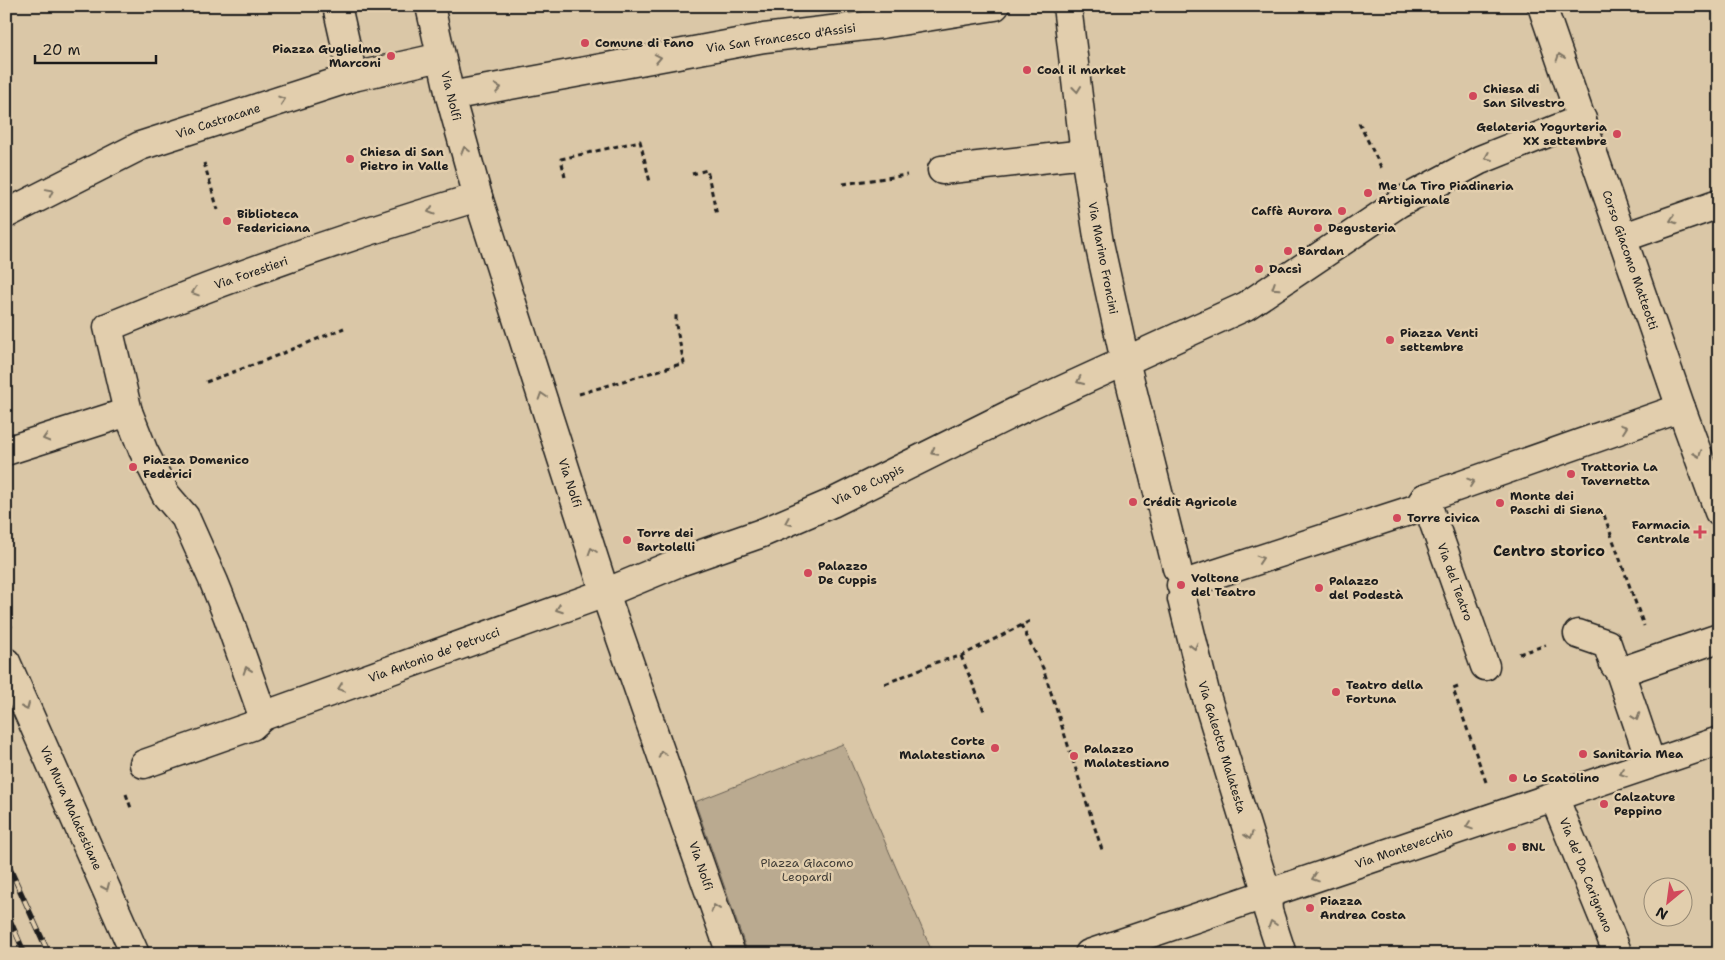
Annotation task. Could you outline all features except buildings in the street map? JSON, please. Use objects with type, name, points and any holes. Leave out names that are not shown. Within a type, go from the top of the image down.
[{"type":"street","points":[[337,6],[353,77]]},
{"type":"street","name":"Via Nolfi","points":[[430,6],[450,96],[478,197],[605,593],[731,954]]},
{"type":"street","name":"Via San Francesco d'Assisi","points":[[450,96],[881,15],[995,6]]},
{"type":"street","name":"Via Marino Froncini","points":[[1068,6],[1085,154],[1098,243],[1125,361]]},
{"type":"street","name":"Corso Giacomo Matteotti","points":[[1542,6],[1681,408],[1719,512]]},
{"type":"street","name":"Via Castracane","points":[[6,214],[140,146],[353,77],[441,57]]},
{"type":"street","points":[[1582,119],[1480,160],[1399,203],[1246,306],[1125,361],[1179,577],[1418,508],[1425,498],[1681,408]]},
{"type":"street","points":[[942,170],[1085,154]]},
{"type":"street","name":"Via Forestieri","points":[[128,412],[108,327],[184,296],[402,220],[478,197]]},
{"type":"street","points":[[1622,238],[1719,204]]},
{"type":"street","name":"Via De Cuppis","points":[[605,593],[682,561],[762,533],[832,504],[1025,407],[1125,361]]},
{"type":"street","points":[[6,451],[128,412],[143,450],[166,495],[185,518],[228,617],[263,716]]},
{"type":"street","name":"Via del Teatro","points":[[1425,498],[1485,666]]},
{"type":"street","name":"Via Galeotto Malatesta","points":[[1179,577],[1205,692],[1268,894]]},
{"type":"street","name":"Via Antonio de' Petrucci","points":[[144,764],[252,726],[263,716],[605,593]]},
{"type":"street","points":[[1578,634],[1607,644],[1614,664],[1620,672],[1651,763]]},
{"type":"street","points":[[1620,672],[1719,638]]},
{"type":"street","name":"Via Mura Malatestiane","points":[[6,662],[135,954]]},
{"type":"street","name":"Via Montevecchio","points":[[1089,954],[1719,741]]},
{"type":"street","name":"Via de' Da Carignano","points":[[1554,797],[1618,954]]},
{"type":"street","points":[[1268,894],[1268,911],[1282,954]]},
{"type":"path","points":[[1359,123],[1399,203]]},
{"type":"path","points":[[193,129],[218,210]]},
{"type":"path","points":[[565,177],[561,160],[640,141],[650,182]]},
{"type":"path","points":[[692,174],[707,170],[717,215]]},
{"type":"path","points":[[843,184],[942,170]]},
{"type":"path","points":[[545,404],[684,363],[676,325],[676,314]]},
{"type":"path","points":[[206,382],[344,328]]},
{"type":"path","points":[[1604,515],[1656,659]]},
{"type":"path","points":[[885,684],[937,662],[961,656],[1032,620]]},
{"type":"path","points":[[1021,626],[1045,676],[1103,853]]},
{"type":"path","points":[[1498,816],[1453,689],[1480,679],[1485,666],[1578,634]]},
{"type":"path","points":[[961,656],[985,713]]},
{"type":"green space","name":"Piazza Giacomo Leopardi","points":[[843,744],[933,954],[748,954],[695,802]]},
{"type":"railway","points":[[6,860],[49,954]]},
{"type":"railway","points":[[6,911],[25,954]]},
{"type":"place","name":"Comune di Fano","points":[[585,43]]},
{"type":"place","name":"Piazza Guglielmo Marconi","points":[[391,56]]},
{"type":"place","name":"Coal il market","points":[[1027,70]]},
{"type":"place","name":"Chiesa di San Silvestro","points":[[1473,96]]},
{"type":"place","name":"Gelateria Yogurteria XX settembre","points":[[1617,134]]},
{"type":"place","name":"Chiesa di San Pietro in Valle","points":[[350,159]]},
{"type":"place","name":"Me La Tiro Piadineria Artigianale","points":[[1368,193]]},
{"type":"place","name":"Caffè Aurora","points":[[1342,211]]},
{"type":"place","name":"Biblioteca Federiciana","points":[[227,221]]},
{"type":"place","name":"Degusteria","points":[[1318,228]]},
{"type":"place","name":"Bardan","points":[[1288,251]]},
{"type":"place","name":"Dacsì","points":[[1259,269]]},
{"type":"place","name":"Piazza Venti settembre","points":[[1390,340]]},
{"type":"place","name":"Piazza Domenico Federici","points":[[133,467]]},
{"type":"place","name":"Trattoria La Tavernetta","points":[[1571,474]]},
{"type":"place","name":"Crédit Agricole","points":[[1133,502]]},
{"type":"place","name":"Monte dei Paschi di Siena","points":[[1500,503]]},
{"type":"place","name":"Torre civica","points":[[1397,518]]},
{"type":"place","name":"Farmacia Centrale","points":[[1700,532]]},
{"type":"place","name":"Torre dei Bartolelli","points":[[627,540]]},
{"type":"place","name":"Palazzo De Cuppis","points":[[808,573]]},
{"type":"place","name":"Voltone del Teatro","points":[[1181,585]]},
{"type":"place","name":"Palazzo del Podestà","points":[[1319,588]]},
{"type":"place","name":"Teatro della Fortuna","points":[[1336,692]]},
{"type":"place","name":"Corte Malatestiana","points":[[995,748]]},
{"type":"place","name":"Sanitaria Mea","points":[[1583,754]]},
{"type":"place","name":"Palazzo Malatestiano","points":[[1074,756]]},
{"type":"place","name":"Lo Scatolino","points":[[1513,778]]},
{"type":"place","name":"Calzature Peppino","points":[[1604,804]]},
{"type":"place","name":"BNL","points":[[1512,847]]},
{"type":"place","name":"Piazza Andrea Costa","points":[[1310,908]]},
{"type":"district","name":"Centro storico","points":[[1549,551]]}]
